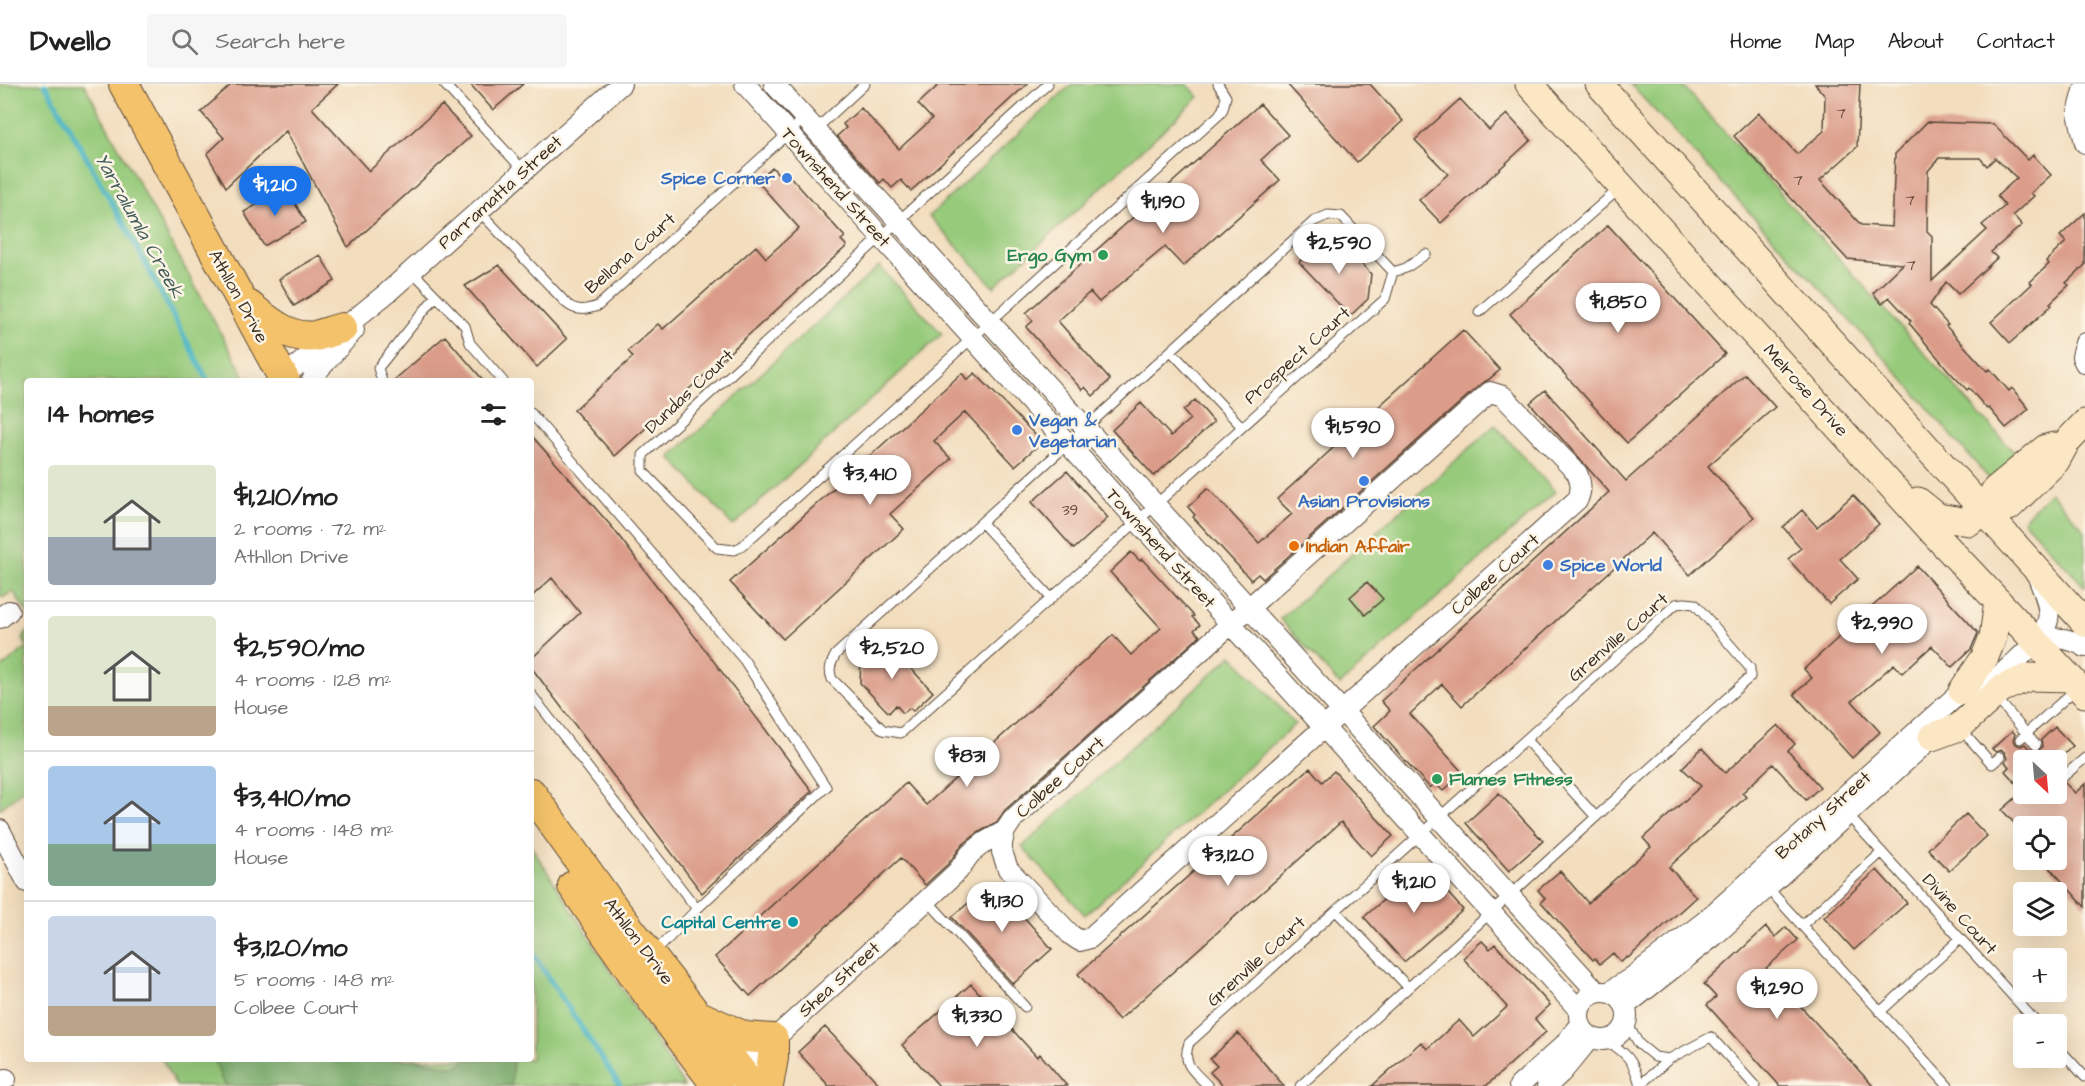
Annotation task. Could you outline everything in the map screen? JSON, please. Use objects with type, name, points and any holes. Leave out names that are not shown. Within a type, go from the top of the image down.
[{"type":"main road","name":"Athllon Drive","points":[[103,84],[184,231],[277,378]]},
{"type":"main road","name":"Athllon Drive","points":[[124,84],[240,299],[277,378]]},
{"type":"main road","name":"Melrose Drive","points":[[1529,84],[1893,487],[2078,686]]},
{"type":"main road","points":[[1599,84],[1977,517],[2033,565],[2085,623]]},
{"type":"main road","points":[[240,299],[289,333],[313,336],[342,328]]},
{"type":"main road","points":[[1976,577],[1968,557],[1966,541],[1977,517],[1995,490],[2046,448],[2066,442],[2085,423]]},
{"type":"main road","points":[[1893,487],[1910,495],[1938,517],[1950,521],[1977,517]]},
{"type":"main road","points":[[1962,691],[1985,657],[1994,637],[1998,601]]},
{"type":"main road","points":[[1932,737],[1959,727],[2001,689],[2029,677],[2078,686]]},
{"type":"main road","name":"Athllon Drive","points":[[534,797],[614,909],[646,969],[696,1015],[732,1082]]},
{"type":"main road","name":"Athllon Drive","points":[[534,829],[646,969],[732,1082]]},
{"type":"main road","points":[[696,1015],[745,1037],[773,1039],[773,1058],[768,1086]]},
{"type":"street","name":"Parramatta Street","points":[[280,378],[379,300],[621,84]]},
{"type":"street","name":"Townshend Street","points":[[745,84],[1491,912],[1589,1028]]},
{"type":"street","name":"Townshend Street","points":[[774,84],[1509,895],[1603,992]]},
{"type":"street","points":[[2085,87],[2078,113],[2085,142]]},
{"type":"street","name":"Parramatta Street","points":[[313,378],[379,300]]},
{"type":"street","points":[[2085,343],[2082,357],[2085,363]]},
{"type":"street","name":"Colbee Court","points":[[1490,392],[1503,396],[1577,473],[1581,482],[1578,500],[1090,938],[1080,941],[1071,935],[1008,869],[1002,852],[1005,831],[1013,819],[1230,624],[1490,392]]},
{"type":"street","name":"Botany Street","points":[[1842,809],[1932,737],[2043,632],[2048,620],[2048,612],[2033,565]]},
{"type":"street","name":"Botany Street","points":[[1603,992],[1678,943],[1762,881],[1842,809],[1962,691],[2012,649],[2018,645],[2048,638],[2065,638],[2085,647]]},
{"type":"street","points":[[0,830],[24,876]]},
{"type":"street","name":"Shea Street","points":[[732,1082],[773,1039],[927,900],[957,871],[970,854],[1005,831]]},
{"type":"street","name":"Shea Street","points":[[957,871],[975,861],[993,862],[1008,869]]},
{"type":"street","name":"Botany Street","points":[[1625,1014],[1714,936],[1762,881]]},
{"type":"street","points":[[1519,1086],[1564,1045],[1589,1028],[1618,1034],[1625,1014],[1618,998],[1603,992],[1586,999],[1589,1028],[1562,1072],[1547,1086]]},
{"type":"lane","points":[[444,84],[524,171]]},
{"type":"lane","name":"Bellona Court","points":[[479,211],[566,303],[572,308],[587,310],[598,306],[788,133],[810,124],[866,84]]},
{"type":"lane","name":"Dundas Court","points":[[1048,84],[643,455],[643,471],[717,548],[734,550],[741,547],[1219,115],[1226,97],[1218,84]]},
{"type":"lane","points":[[1479,312],[1622,186]]},
{"type":"lane","name":"Prospect Court","points":[[1328,215],[1341,216],[1393,273],[1385,299],[901,733],[883,730],[832,679],[829,672],[836,654],[1171,351],[1314,221],[1328,215]]},
{"type":"lane","points":[[1393,273],[1406,268],[1426,254]]},
{"type":"lane","points":[[412,271],[465,326],[470,343],[500,378]]},
{"type":"lane","points":[[381,378],[378,368],[436,296]]},
{"type":"lane","points":[[1171,351],[1242,427]]},
{"type":"lane","points":[[534,416],[744,660],[826,787],[697,909],[646,969]]},
{"type":"lane","points":[[981,523],[1051,598]]},
{"type":"lane","name":"Grenville Court","points":[[1208,1086],[1186,1063],[1186,1053],[1190,1043],[1676,604],[1695,604],[1750,668],[1750,677],[1299,1086]]},
{"type":"lane","points":[[2023,736],[2078,686]]},
{"type":"lane","points":[[1994,695],[2023,736],[2036,745]]},
{"type":"lane","points":[[534,698],[697,909]]},
{"type":"lane","points":[[1959,727],[1992,764],[2000,757]]},
{"type":"lane","points":[[1526,740],[1596,817]]},
{"type":"lane","points":[[2067,773],[2085,758]]},
{"type":"lane","name":"Divine Court","points":[[1842,809],[2029,1014]]},
{"type":"lane","points":[[1802,925],[1882,852]]},
{"type":"lane","points":[[1762,881],[1948,1086]]},
{"type":"lane","points":[[927,900],[1024,1007]]},
{"type":"lane","points":[[1336,911],[1408,987]]},
{"type":"lane","points":[[1880,1012],[1960,939]]},
{"type":"lane","points":[[1625,1014],[1639,1044],[1655,1057],[1670,1059]]},
{"type":"lane","name":"Townshend Street","points":[[1589,1028],[1622,1051],[1635,1066],[1640,1086]]},
{"type":"lane","points":[[1640,1086],[1670,1059],[1711,1037],[1755,1086]]},
{"type":"lane","points":[[2067,1057],[2085,1077]]},
{"type":"green space","points":[[0,84],[84,84],[245,378],[24,378],[24,608],[13,591],[2,598],[0,595]]},
{"type":"green space","points":[[1072,84],[1187,84],[1199,97],[994,287],[929,216]]},
{"type":"green space","points":[[1630,84],[1681,84],[2022,461],[1992,482],[1889,363]]},
{"type":"green space","points":[[879,266],[942,334],[733,526],[670,457]]},
{"type":"green space","points":[[1495,425],[1555,492],[1340,685],[1280,619]]},
{"type":"green space","points":[[2050,492],[2085,530],[2085,587],[2023,520]]},
{"type":"green space","points":[[24,649],[24,789],[0,809],[0,669]]},
{"type":"green space","points":[[1232,655],[1295,724],[1085,915],[1022,847]]},
{"type":"green space","points":[[534,851],[684,1086],[176,1086],[164,1062],[534,1062]]},
{"type":"green space","points":[[215,1062],[427,1062],[455,1067],[463,1062],[513,1062],[511,1086],[227,1086],[222,1080]]},
{"type":"building","points":[[232,84],[338,84],[312,108],[369,171],[442,105],[471,136],[348,247],[286,131],[226,187],[207,154],[224,138],[201,112]]},
{"type":"building","points":[[470,84],[523,84],[493,110]]},
{"type":"building","points":[[940,84],[1027,84],[911,191],[901,180],[892,188],[884,179],[880,183],[837,136],[846,128],[843,124],[861,108],[899,149],[932,119],[918,104]]},
{"type":"building","points":[[1287,84],[1370,84],[1403,121],[1357,162]]},
{"type":"building","points":[[1815,84],[1860,84],[1857,147],[1820,180],[1861,225],[1892,227],[1895,154],[1927,122],[1993,124],[2028,160],[2033,155],[2051,175],[2031,193],[2034,196],[2013,215],[2022,225],[1991,252],[1997,258],[1958,294],[1946,282],[1930,305],[1987,371],[1990,369],[2009,391],[2012,388],[2029,409],[2006,428],[1969,388],[1967,390],[1949,371],[1909,323],[1911,321],[1889,297],[1882,304],[1873,293],[1903,264],[1847,259],[1734,136],[1759,113],[1797,154],[1824,131],[1825,96]],"holes":[[[1939,158],[1980,158],[1987,166],[1995,158],[2017,178],[1997,196],[2005,206],[1982,225],[1987,230],[1932,281],[1932,236],[1927,231],[1928,171]]]},
{"type":"building","points":[[1460,99],[1489,130],[1507,114],[1531,140],[1441,223],[1419,200],[1448,174],[1415,140]]},
{"type":"building","points":[[1260,104],[1288,135],[1261,160],[1280,180],[1183,266],[1165,247],[1099,302],[1090,292],[1058,321],[1110,380],[1093,396],[1085,387],[1082,390],[1026,327],[1033,321],[1026,313]]},
{"type":"building","points":[[772,167],[780,176],[785,171],[845,237],[841,240],[847,246],[615,456],[574,410],[633,357],[628,351],[658,324],[663,329],[756,246],[766,258],[799,228],[757,181]]},
{"type":"building","points":[[286,188],[306,222],[264,246],[244,212]]},
{"type":"building","points":[[2085,213],[2085,265],[2066,283],[2069,285],[2050,303],[2052,305],[2010,343],[1991,322],[2032,284],[2030,282],[2049,264],[2046,261],[2066,242],[2060,236]]},
{"type":"building","points":[[1608,225],[1725,354],[1627,443],[1510,314]]},
{"type":"building","points":[[1326,237],[1340,252],[1346,247],[1371,274],[1368,299],[1350,316],[1299,262]]},
{"type":"building","points":[[320,255],[335,281],[294,306],[279,279]]},
{"type":"building","points":[[499,265],[567,339],[537,367],[465,286]]},
{"type":"building","points":[[1463,330],[1500,370],[1482,383],[1263,579],[1258,574],[1251,580],[1193,517],[1195,515],[1188,507],[1208,488],[1259,543],[1292,514],[1277,499]]},
{"type":"building","points":[[445,336],[481,378],[396,378]]},
{"type":"building","points":[[962,373],[967,380],[975,373],[1042,442],[1015,466],[965,412],[934,441],[951,459],[890,514],[904,529],[783,639],[730,582]]},
{"type":"building","points":[[1745,374],[1775,407],[1708,466],[1754,517],[1690,575],[1652,533],[1462,706],[1442,684],[1410,714],[1463,773],[1443,791],[1435,783],[1430,788],[1374,726],[1390,711],[1381,701],[1609,492],[1530,403],[1545,390],[1626,481]]},
{"type":"building","points":[[1195,400],[1214,422],[1154,476],[1112,430],[1141,403],[1171,436],[1190,419],[1183,411]]},
{"type":"building","points":[[534,438],[612,527],[812,791],[702,893],[534,671],[534,656],[580,613],[552,578],[534,594]]},
{"type":"building","points":[[1067,471],[1108,518],[1074,549],[1032,502]]},
{"type":"building","points":[[1853,495],[1879,524],[1840,559],[1858,579],[1829,604],[1788,559],[1801,548],[1783,527],[1802,510],[1817,527]]},
{"type":"building","points":[[1131,552],[1140,561],[1142,559],[1194,616],[1192,617],[1200,625],[1194,630],[1200,636],[1005,810],[997,822],[962,845],[949,863],[925,885],[901,858],[750,996],[715,957],[906,783],[926,805],[1113,635],[1131,655],[1161,628],[1110,572]]},
{"type":"building","points":[[1917,566],[1978,633],[1971,649],[1952,667],[1932,646],[1902,673],[1894,664],[1852,701],[1880,732],[1852,758],[1794,694],[1812,678],[1804,669]]},
{"type":"building","points":[[1367,582],[1383,599],[1365,615],[1350,597]]},
{"type":"building","points":[[883,639],[933,692],[913,711],[910,708],[903,713],[896,705],[889,713],[860,683],[861,660]]},
{"type":"building","points":[[1778,725],[1795,744],[1788,751],[1820,787],[1806,800],[1773,764],[1742,793],[1746,797],[1669,867],[1696,897],[1628,958],[1621,962],[1613,953],[1600,964],[1595,958],[1593,960],[1541,902],[1545,898],[1538,890],[1560,871],[1588,903],[1651,847],[1643,838],[1701,786],[1682,768],[1702,748],[1725,773]]},
{"type":"building","points":[[2055,727],[2073,746],[2067,751],[2039,750],[2042,747],[2041,740]]},
{"type":"building","points":[[2012,731],[2015,734],[2013,740],[2015,744],[2021,746],[2025,744],[2030,750],[2013,750],[2013,780],[2005,771],[2009,767],[2005,762],[2007,759],[2005,753],[2002,750],[1996,752],[1992,749]]},
{"type":"building","points":[[1310,768],[1322,782],[1334,771],[1393,836],[1371,856],[1341,822],[1119,1020],[1078,974]]},
{"type":"building","points":[[2085,784],[2085,907],[2067,887],[2067,882],[2063,882],[2052,870],[2067,870],[2067,816],[2013,816],[2013,822],[2002,810],[2013,800],[2013,804],[2067,804],[2067,785],[2075,793]]},
{"type":"building","points":[[1499,793],[1543,841],[1509,871],[1466,823]]},
{"type":"building","points":[[1966,814],[1987,836],[1949,871],[1928,849]]},
{"type":"building","points":[[1423,865],[1463,910],[1404,962],[1364,917]]},
{"type":"building","points":[[1877,870],[1907,903],[1854,950],[1824,917]]},
{"type":"building","points":[[993,882],[1052,949],[1013,984],[952,917]]},
{"type":"building","points":[[1766,927],[1775,937],[1786,927],[1798,940],[1766,968],[1873,1086],[1780,1086],[1707,1005],[1716,997],[1704,984]]},
{"type":"building","points":[[1482,941],[1490,949],[1495,944],[1550,1005],[1535,1019],[1546,1032],[1486,1086],[1372,1086],[1421,1042],[1427,1049],[1459,1020],[1474,1037],[1507,1007],[1463,958]]},
{"type":"building","points":[[971,984],[1037,1057],[1040,1054],[1067,1086],[939,1086],[902,1045]]},
{"type":"building","points":[[825,1027],[881,1086],[829,1086],[798,1052]]},
{"type":"building","points":[[1238,1033],[1284,1086],[1223,1086],[1210,1072],[1217,1066],[1210,1059]]},
{"type":"waterway","name":"Yarralumla Creek","points":[[45,84],[135,244],[206,378]]},
{"type":"waterway","name":"Yarralumla Creek","points":[[534,956],[620,1086]]},
{"type":"place","name":"Spice Corner","points":[[787,178]]},
{"type":"place","name":"Ergo Gym","points":[[1103,255]]},
{"type":"place","name":"Vegan & Vegetarian","points":[[1017,430]]},
{"type":"place","name":"Asian Provisions","points":[[1364,481]]},
{"type":"place","name":"Indian Affair","points":[[1294,546]]},
{"type":"place","name":"Spice World","points":[[1548,565]]},
{"type":"place","name":"Flames Fitness","points":[[1437,779]]},
{"type":"place","name":"Capital Centre","points":[[793,922]]}]
